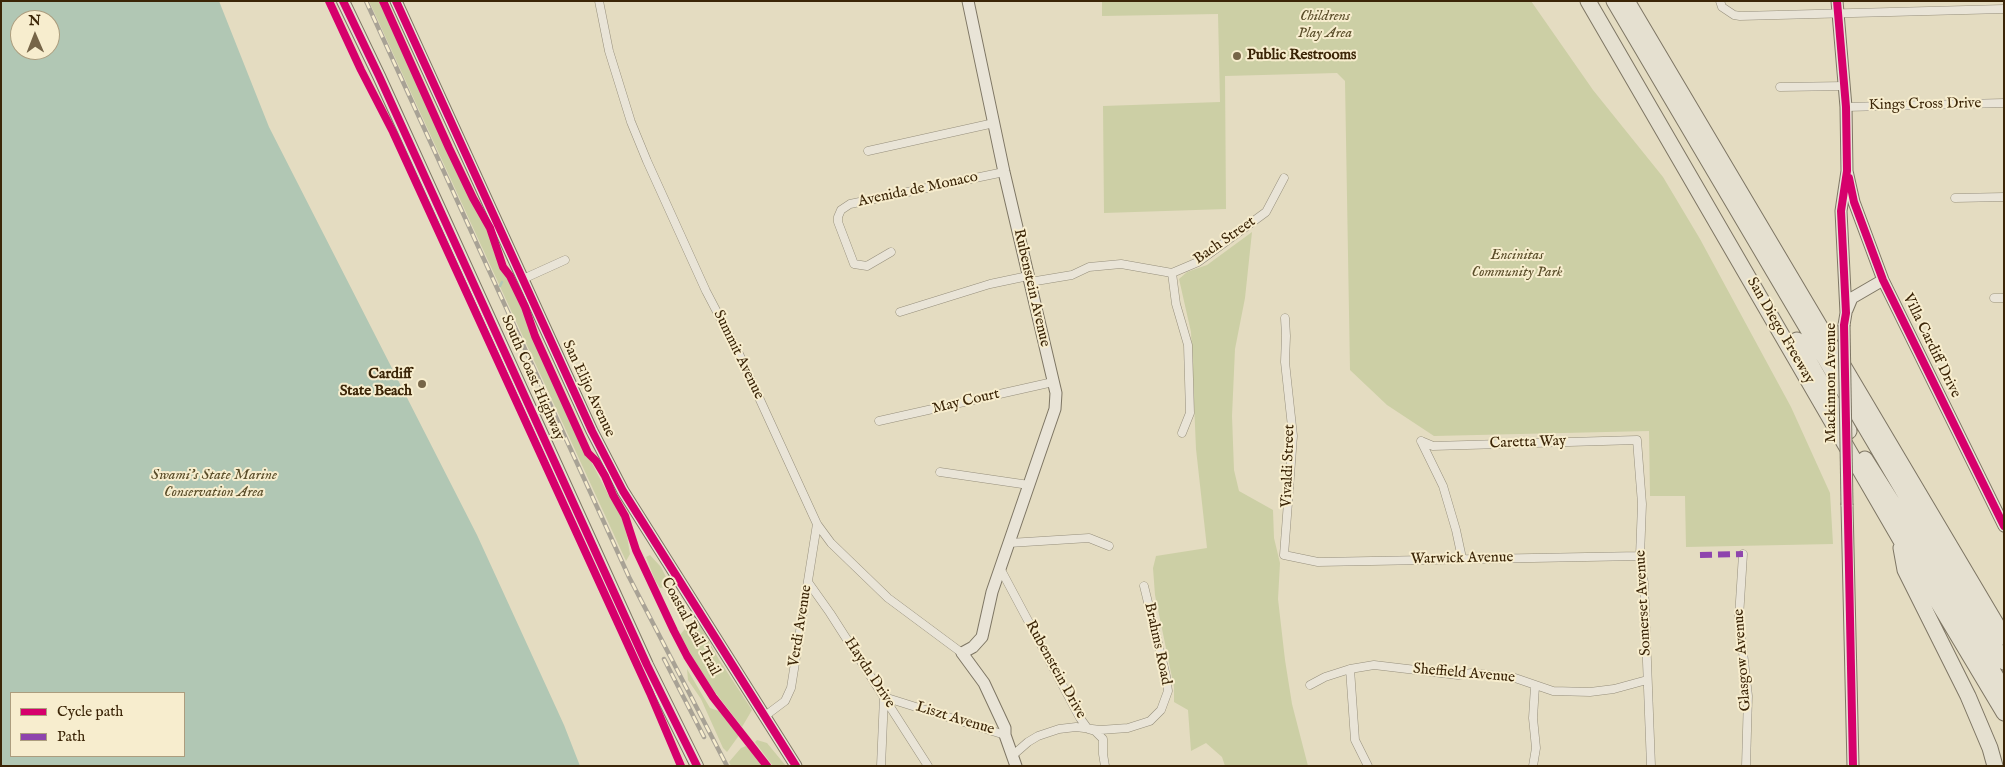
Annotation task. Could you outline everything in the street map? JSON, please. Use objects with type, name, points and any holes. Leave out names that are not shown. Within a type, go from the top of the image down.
[{"type":"highway","points":[[1579,1],[1633,76]]},
{"type":"highway","name":"San Diego Freeway","points":[[1588,1],[1900,539],[2004,713]]},
{"type":"highway","points":[[1596,1],[1734,232],[1862,454],[1908,527],[2004,690]]},
{"type":"highway","points":[[1614,1],[2004,662]]},
{"type":"highway","points":[[1627,1],[2004,637]]},
{"type":"highway","points":[[1900,539],[1905,570],[1968,696],[1996,766]]},
{"type":"highway","points":[[1978,593],[2004,626]]},
{"type":"main road","name":"South Coast Highway","points":[[343,1],[392,103],[643,656],[697,766]]},
{"type":"street","name":"San Elijo Avenue","points":[[396,1],[592,431],[623,492],[796,766]]},
{"type":"street","name":"Summit Avenue","points":[[599,1],[610,51],[632,122],[647,161],[706,291],[739,354],[817,524],[831,543],[888,598],[962,653]]},
{"type":"street","name":"Rubenstein Avenue","points":[[962,653],[973,647],[982,637],[992,592],[1055,409],[1056,393],[1004,172],[968,1]]},
{"type":"street","points":[[1720,1],[1722,7],[1734,15],[1740,16],[1837,7],[2004,9]]},
{"type":"street","name":"Mackinnon Avenue","points":[[1837,7],[1846,107],[1847,171],[1842,211],[1846,313],[1844,325],[1853,766]]},
{"type":"street","points":[[1780,87],[1845,86]]},
{"type":"street","name":"Kings Cross Drive","points":[[1846,107],[2004,103]]},
{"type":"street","points":[[868,151],[994,123]]},
{"type":"street","name":"Villa Cardiff Drive","points":[[1847,171],[1854,202],[1883,280],[2004,526]]},
{"type":"street","name":"Avenida de Monaco","points":[[891,252],[867,266],[854,264],[838,222],[841,210],[850,204],[1004,172]]},
{"type":"street","name":"Bach Street","points":[[1172,273],[1198,262],[1266,212],[1284,178]]},
{"type":"street","points":[[1954,198],[2004,197]]},
{"type":"street","points":[[523,279],[565,260]]},
{"type":"street","points":[[900,312],[990,284],[1072,275],[1089,267],[1121,264],[1172,273],[1176,304],[1188,345],[1190,414],[1182,433]]},
{"type":"street","points":[[1846,313],[1852,298],[1883,280]]},
{"type":"street","points":[[1994,298],[2004,298]]},
{"type":"street","name":"Vivaldi Street","points":[[1284,554],[1293,436],[1285,362],[1285,318]]},
{"type":"street","name":"May Court","points":[[879,421],[1053,382]]},
{"type":"street","name":"Caretta Way","points":[[1462,558],[1443,486],[1421,441],[1433,446],[1637,440]]},
{"type":"street","name":"Somerset Avenue","points":[[1637,440],[1642,504],[1640,556],[1644,583],[1651,766]]},
{"type":"street","points":[[940,472],[1029,485]]},
{"type":"street","name":"Verdi Avenue","points":[[765,716],[785,701],[791,688],[817,524]]},
{"type":"street","points":[[1009,543],[1089,538],[1109,546]]},
{"type":"street","name":"Warwick Avenue","points":[[1284,554],[1318,562],[1640,556]]},
{"type":"street","name":"Glasgow Avenue","points":[[1743,554],[1739,617],[1748,696],[1746,766]]},
{"type":"street","name":"Rubenstein Drive","points":[[1001,570],[1080,718],[1088,729],[1095,731],[1103,738],[1102,754],[1105,766]]},
{"type":"street","name":"Haydn Drive","points":[[808,582],[928,766]]},
{"type":"street","name":"Brahms Road","points":[[1088,729],[1100,730],[1138,726],[1157,716],[1164,702],[1168,691],[1166,676],[1144,586]]},
{"type":"street","points":[[962,653],[984,683],[1005,728],[1005,735],[1014,761]]},
{"type":"street","name":"Sheffield Avenue","points":[[1310,685],[1325,677],[1350,669],[1374,665],[1458,675],[1472,673],[1515,678],[1553,691],[1590,692],[1614,689],[1647,680]]},
{"type":"street","points":[[1350,669],[1355,740],[1368,766]]},
{"type":"street","points":[[1533,766],[1536,748],[1533,718],[1535,686]]},
{"type":"street","points":[[880,766],[884,697]]},
{"type":"street","name":"Liszt Avenue","points":[[884,697],[1005,735]]},
{"type":"street","points":[[1014,761],[1028,742],[1038,736],[1059,729],[1076,727],[1088,729]]},
{"type":"green space","points":[[369,1],[380,1],[449,153],[492,239],[494,253],[523,308],[531,333],[569,419],[609,496],[621,515],[630,554],[626,561]]},
{"type":"green space","name":"Encinitas Community Park","points":[[1102,1],[1531,1],[1593,90],[1663,177],[1700,239],[1791,407],[1830,493],[1833,544],[1686,547],[1685,496],[1650,496],[1649,431],[1434,436],[1387,405],[1350,370],[1345,81],[1337,73],[1225,76],[1226,209],[1104,213],[1103,106],[1220,102],[1218,14],[1102,16]]},
{"type":"green space","points":[[1252,232],[1245,298],[1235,349],[1232,416],[1234,470],[1239,491],[1273,510],[1274,538],[1280,563],[1278,599],[1285,660],[1292,704],[1308,766],[1225,766],[1222,757],[1206,743],[1191,751],[1188,710],[1174,702],[1174,687],[1155,595],[1153,568],[1156,556],[1207,548],[1196,449],[1191,332],[1179,279],[1187,272],[1207,265]]},
{"type":"green space","points":[[650,555],[661,567],[666,577],[665,587],[660,588],[655,580],[646,557]]},
{"type":"green space","points":[[692,620],[698,621],[718,658],[752,710],[742,727],[705,679],[680,635]]},
{"type":"green space","points":[[687,669],[710,708],[719,711],[740,734],[727,752],[723,748],[701,699],[688,680]]},
{"type":"green space","points":[[757,740],[767,743],[786,766],[773,766],[755,742]]},
{"type":"green space","points":[[746,746],[756,756],[762,766],[731,766],[729,762],[741,748]]},
{"type":"shaded area","name":"Swami's State Marine Conservation Area","points":[[1,1],[219,1],[269,127],[477,535],[564,725],[580,766],[1,766]]},
{"type":"waterway","points":[[500,286],[502,282]]},
{"type":"railway","points":[[366,1],[629,577],[727,766]]},
{"type":"railway","points":[[664,659],[704,737]]},
{"type":"marked path","points":[[1700,555],[1743,554]]},
{"type":"cycle path","points":[[329,1],[361,70],[393,132],[650,693],[681,766]]},
{"type":"cycle path","points":[[343,1],[379,76],[647,665],[697,766]]},
{"type":"cycle path","name":"Coastal Rail Trail","points":[[383,1],[449,148],[490,228],[503,267],[510,276],[525,307],[535,336],[588,453],[596,461],[605,476],[625,516],[636,550],[674,631],[687,656],[713,697],[767,766]]},
{"type":"cycle path","name":"Coastal Rail Trail","points":[[396,1],[592,431],[623,491],[796,766]]},
{"type":"cycle path","points":[[1837,1],[1846,107],[1847,171],[1841,211],[1846,313],[1844,325],[1853,766]]},
{"type":"cycle path","points":[[1849,178],[1854,202],[1883,280],[2004,526]]},
{"type":"place","name":"Public Restrooms","points":[[1237,56]]},
{"type":"place","name":"Cardiff State Beach","points":[[422,384]]},
{"type":"park label","name":"Childrens Play Area","points":[[1325,26]]}]
